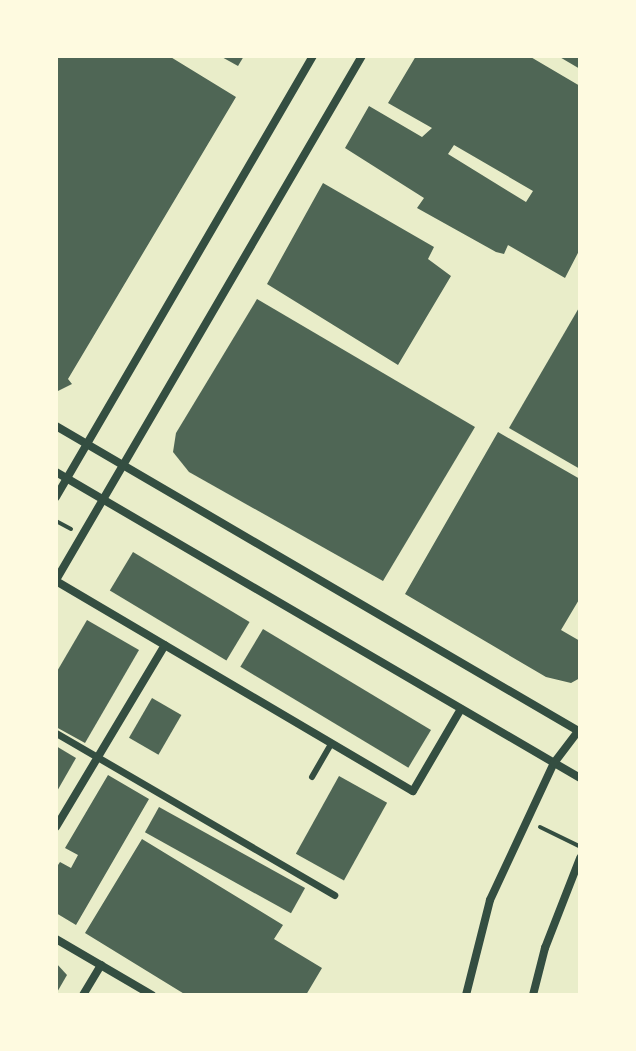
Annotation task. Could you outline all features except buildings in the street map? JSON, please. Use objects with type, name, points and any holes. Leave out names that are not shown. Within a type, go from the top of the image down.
[{"type":"street","points":[[56,497],[313,56]]},
{"type":"street","points":[[362,56],[56,581],[413,791],[461,709]]},
{"type":"street","points":[[56,426],[579,731],[554,763],[490,900],[466,995]]},
{"type":"street","points":[[56,472],[580,778]]},
{"type":"street","points":[[56,827],[165,645]]},
{"type":"street","points":[[56,733],[334,895]]},
{"type":"street","points":[[533,995],[545,948],[580,858]]},
{"type":"street","points":[[56,939],[152,995]]},
{"type":"street","points":[[83,995],[101,965]]},
{"type":"lane","points":[[312,777],[332,743]]},
{"type":"path","points":[[527,820],[580,846]]}]
